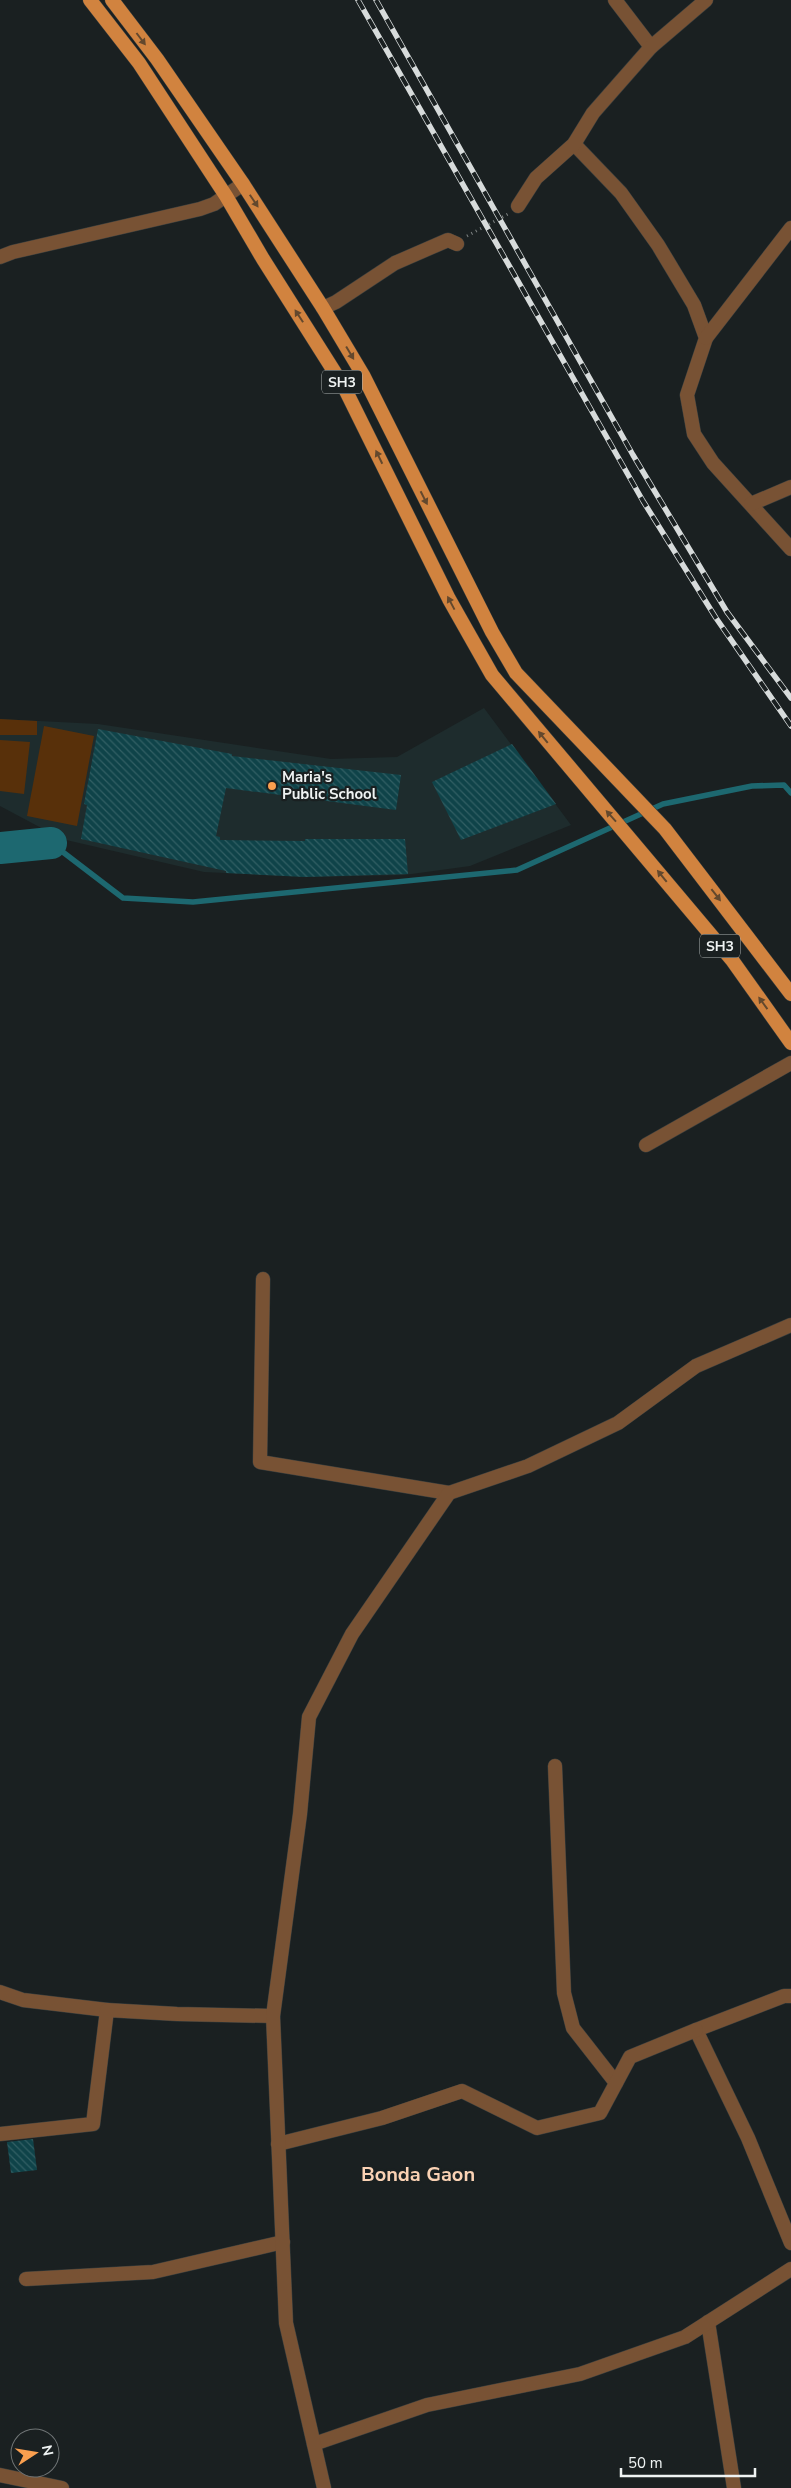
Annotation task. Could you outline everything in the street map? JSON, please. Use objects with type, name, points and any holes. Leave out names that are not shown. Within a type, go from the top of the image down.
[{"type":"main road","name":"SH3","points":[[90,0],[139,64],[226,196],[263,259],[344,387],[449,599],[492,675],[732,960],[791,1043]]},
{"type":"main road","name":"SH3","points":[[112,0],[157,59],[323,308],[363,376],[506,658],[531,691],[600,759],[665,829],[791,994]]},
{"type":"street","points":[[614,0],[652,46]]},
{"type":"street","points":[[518,206],[536,178],[574,144],[593,113],[652,46],[706,0]]},
{"type":"street","points":[[574,144],[621,193],[658,245],[694,305],[706,338]]},
{"type":"street","points":[[0,257],[13,252],[200,209],[226,196],[242,184]]},
{"type":"street","points":[[791,228],[706,338],[687,395],[694,434],[713,463],[791,549]]},
{"type":"street","points":[[323,308],[336,302],[396,263],[448,240],[456,244]]},
{"type":"street","points":[[751,504],[791,488]]},
{"type":"street","points":[[646,1145],[791,1064]]},
{"type":"street","points":[[263,1279],[260,1462],[449,1493],[528,1466],[618,1423],[696,1366],[791,1325]]},
{"type":"street","points":[[324,2488],[286,2323],[273,2016],[300,1814],[309,1717],[352,1634],[449,1493]]},
{"type":"street","points":[[555,1766],[564,1993],[573,2028],[616,2083]]},
{"type":"street","points":[[0,1992],[23,2000],[108,2010],[273,2016]]},
{"type":"street","points":[[278,2144],[382,2118],[462,2091],[536,2128],[600,2113],[630,2057],[784,1996],[791,1996]]},
{"type":"street","points":[[0,2134],[93,2124],[108,2010]]},
{"type":"street","points":[[696,2030],[748,2138],[791,2243]]},
{"type":"street","points":[[26,2279],[153,2272],[282,2242]]},
{"type":"street","points":[[314,2444],[427,2405],[580,2374],[685,2337],[791,2269]]},
{"type":"street","points":[[708,2322],[734,2488]]},
{"type":"street","points":[[0,2475],[62,2488]]},
{"type":"path","points":[[456,244],[518,206]]},
{"type":"shaded area","name":"Maria's Public School","points":[[484,708],[571,825],[470,866],[404,875],[309,877],[204,872],[62,839],[0,806],[0,719],[98,724],[331,759],[397,757]]},
{"type":"shaded area","points":[[0,719],[37,721],[37,735],[0,735]]},
{"type":"shaded area","points":[[44,726],[94,736],[77,826],[27,816]]},
{"type":"shaded area","points":[[0,740],[30,742],[24,794],[0,791]]},
{"type":"building","points":[[98,729],[232,754],[232,756],[401,775],[396,810],[226,788],[216,836],[220,837],[220,840],[405,839],[408,874],[305,877],[226,873],[226,871],[81,839],[87,805],[84,804]]},
{"type":"building","points":[[512,744],[556,804],[461,840],[432,782]]},
{"type":"building","points":[[33,2139],[37,2170],[11,2173],[7,2142]]},
{"type":"waterway","points":[[51,843],[123,898],[193,902],[517,870],[663,804],[752,786],[784,785],[791,793]]},
{"type":"waterway","points":[[0,848],[51,843]]},
{"type":"railway","points":[[358,0],[643,501],[716,618],[791,726]]},
{"type":"railway","points":[[376,0],[633,455],[727,612],[791,698]]},
{"type":"place","name":"Maria's Public School","points":[[272,786]]},
{"type":"district","name":"Bonda Gaon","points":[[418,2174]]}]
